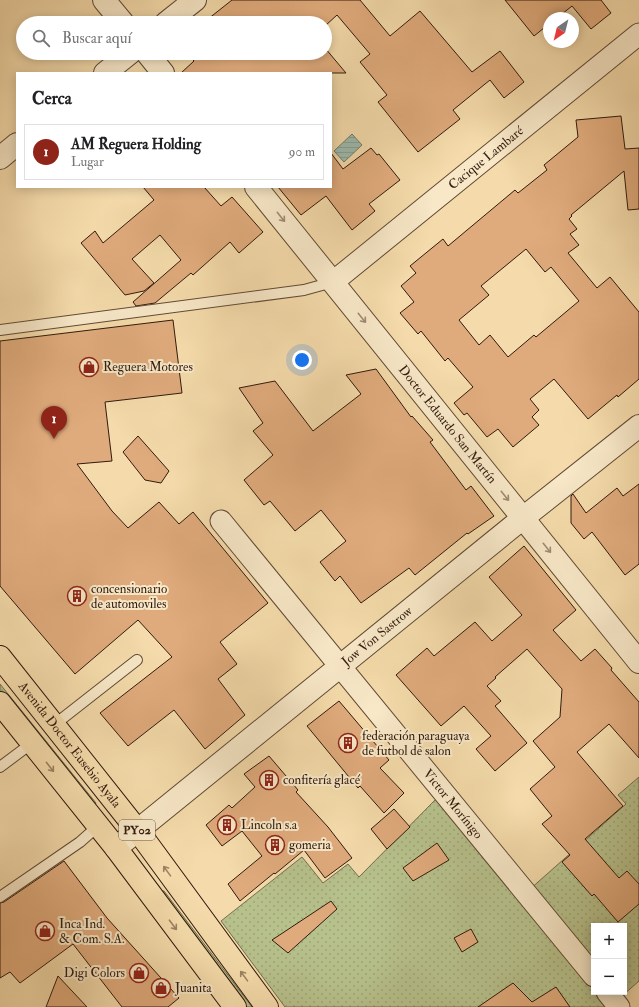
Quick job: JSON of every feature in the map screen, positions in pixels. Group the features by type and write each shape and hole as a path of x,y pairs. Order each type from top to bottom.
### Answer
{"highway":[{"name":"Avenida Doctor Eusebio Ayala","path":"0,658 138,831 267,1007"},
{"name":"PY02","path":"0,703 116,848 235,1007"}],"street":[{"path":"104,0 117,16"},
{"path":"175,16 195,0"},
{"name":"Cacique Lambaré","path":"333,282 639,34"},
{"path":"106,72 121,60"},
{"path":"153,60 162,72"},
{"path":"0,158 16,145"},
{"name":"Doctor Eduardo San Martín","path":"257,188 639,662"},
{"name":"Jow Von Sastrow","path":"116,848 523,518 639,426"},
{"name":"Victor Morínigo","path":"221,521 591,972"},
{"path":"609,995 619,1007"}],"lane":[{"path":"0,330 304,290 333,282"},
{"path":"54,725 137,660"},
{"path":"0,766 32,743"},
{"path":"0,897 80,842 98,826"}],"green space":[{"path":"0,684 96,803 95,805 92,806 0,692"},
{"path":"639,777 639,981 627,992 627,923 591,923 591,961 529,890 626,804 618,795"},
{"path":"439,796 591,981 591,995 602,995 612,1007 285,1007 221,921 302,857 323,883 348,864 359,877"},
{"path":"161,891 164,891 252,1007 246,1007 160,895"}],"shaded area":[{"path":"352,134 362,145 344,162 334,151"}],"building":[{"path":"232,0 360,0 390,36 420,11 472,72 500,51 524,82 504,98 490,80 453,110 460,119 418,152 378,102 387,95 360,62 370,54 337,15 332,20 332,16 212,16"},
{"path":"505,0 601,0 611,13 591,29 579,14 579,12 577,12 572,6 564,12 543,12 543,29 534,36"},
{"path":"332,56 346,73 182,72 194,61 193,60 332,60"},
{"path":"621,116 625,149 639,148 639,209 628,210 624,171 571,215 572,216 569,219 577,229 570,234 579,245 568,253 597,288 610,277 639,312 639,379 618,397 617,395 588,419 554,379 530,399 539,410 532,417 539,425 513,447 498,429 487,437 467,413 464,415 454,403 473,387 448,358 445,361 421,331 418,334 400,313 414,302 401,286 416,273 410,266 443,239 448,246 515,190 518,193 547,170 544,165 578,137 576,120","holes":["526,249 545,272 551,267 579,301 536,337 534,335 508,357 490,335 479,345 459,320 489,295 481,286"]},
{"path":"371,148 377,155 379,154 400,180 369,204 375,211 352,230 326,196 301,215 279,188 332,188 332,154 343,169"},
{"path":"144,188 205,188 221,206 232,197 263,232 239,253 230,242 193,275 191,273 155,303 136,306 133,302 181,260 160,235 132,259 154,283 144,291 125,295 81,243 95,231 103,243 154,200"},
{"path":"173,320 182,393 105,402 112,461 77,464 112,511 128,528 159,502 179,524 193,512 268,603 220,642 237,664 218,679 245,715 205,749 174,710 128,746 100,713 172,657 138,620 75,674 0,586 0,341"},
{"path":"376,369 411,417 412,416 433,440 430,442 466,490 471,486 494,516 468,534 467,533 415,575 409,568 361,603 340,576 335,581 320,562 346,541 321,510 295,531 270,501 264,505 244,480 273,455 253,431 263,423 239,388 275,381 313,431 361,394 346,375"},
{"path":"138,436 169,471 161,483 145,480 123,452"},
{"path":"639,484 639,564 625,575 592,532 584,539 571,523 571,496 573,494 586,513 617,488 623,496"},
{"path":"524,546 576,610 553,630 581,661 595,649 639,702 639,758 609,724 577,752 623,806 585,839 619,878 627,871 639,884 639,904 618,922 594,894 592,896 562,862 570,855 542,824 552,816 530,789 555,767 533,741 560,717 562,689 527,649 487,686 501,701 495,706 527,743 495,771 476,749 491,736 464,706 441,726 396,675 427,648 434,656 475,622 492,641 522,615 489,577"},
{"name":"federación paraguaya de futbol de salon","path":"339,701 389,760 380,768 404,793 384,813 360,786 358,788 307,726"},
{"path":"269,756 298,790 296,792 328,827 352,858 325,878 304,850 240,901 228,884 262,856 242,831 222,846 206,825 229,805 232,808 255,787 244,774"},
{"path":"394,809 410,827 387,849 371,829"},
{"path":"437,843 449,860 413,881 403,868"},
{"name":"Inca Ind. & Com. S.A.","path":"64,861 107,918 179,998 168,1007 122,1007 73,944 20,983 10,972 0,978 0,903 4,902"},
{"path":"331,901 337,909 288,953 272,940"},
{"path":"471,929 478,942 462,952 454,938"},
{"path":"58,976 87,1007 46,1007"},
{"path":"513,983 532,1002 556,987 570,1007 478,1007"}],"place":[{"name":"Reguera Motores","path":"89,367"},
{"name":"AM Reguera Holding","path":"54,439"},
{"name":"concensionario de automoviles","path":"77,596"},
{"name":"federación paraguaya de futbol de salon","path":"348,743"},
{"name":"confitería glacé","path":"269,780"},
{"name":"Lincoln s.a","path":"227,825"},
{"name":"gomeria","path":"275,845"},
{"name":"Inca Ind. & Com. S.A.","path":"45,931"},
{"name":"Digi Colors","path":"139,973"},
{"name":"Juanita","path":"161,988"}]}
